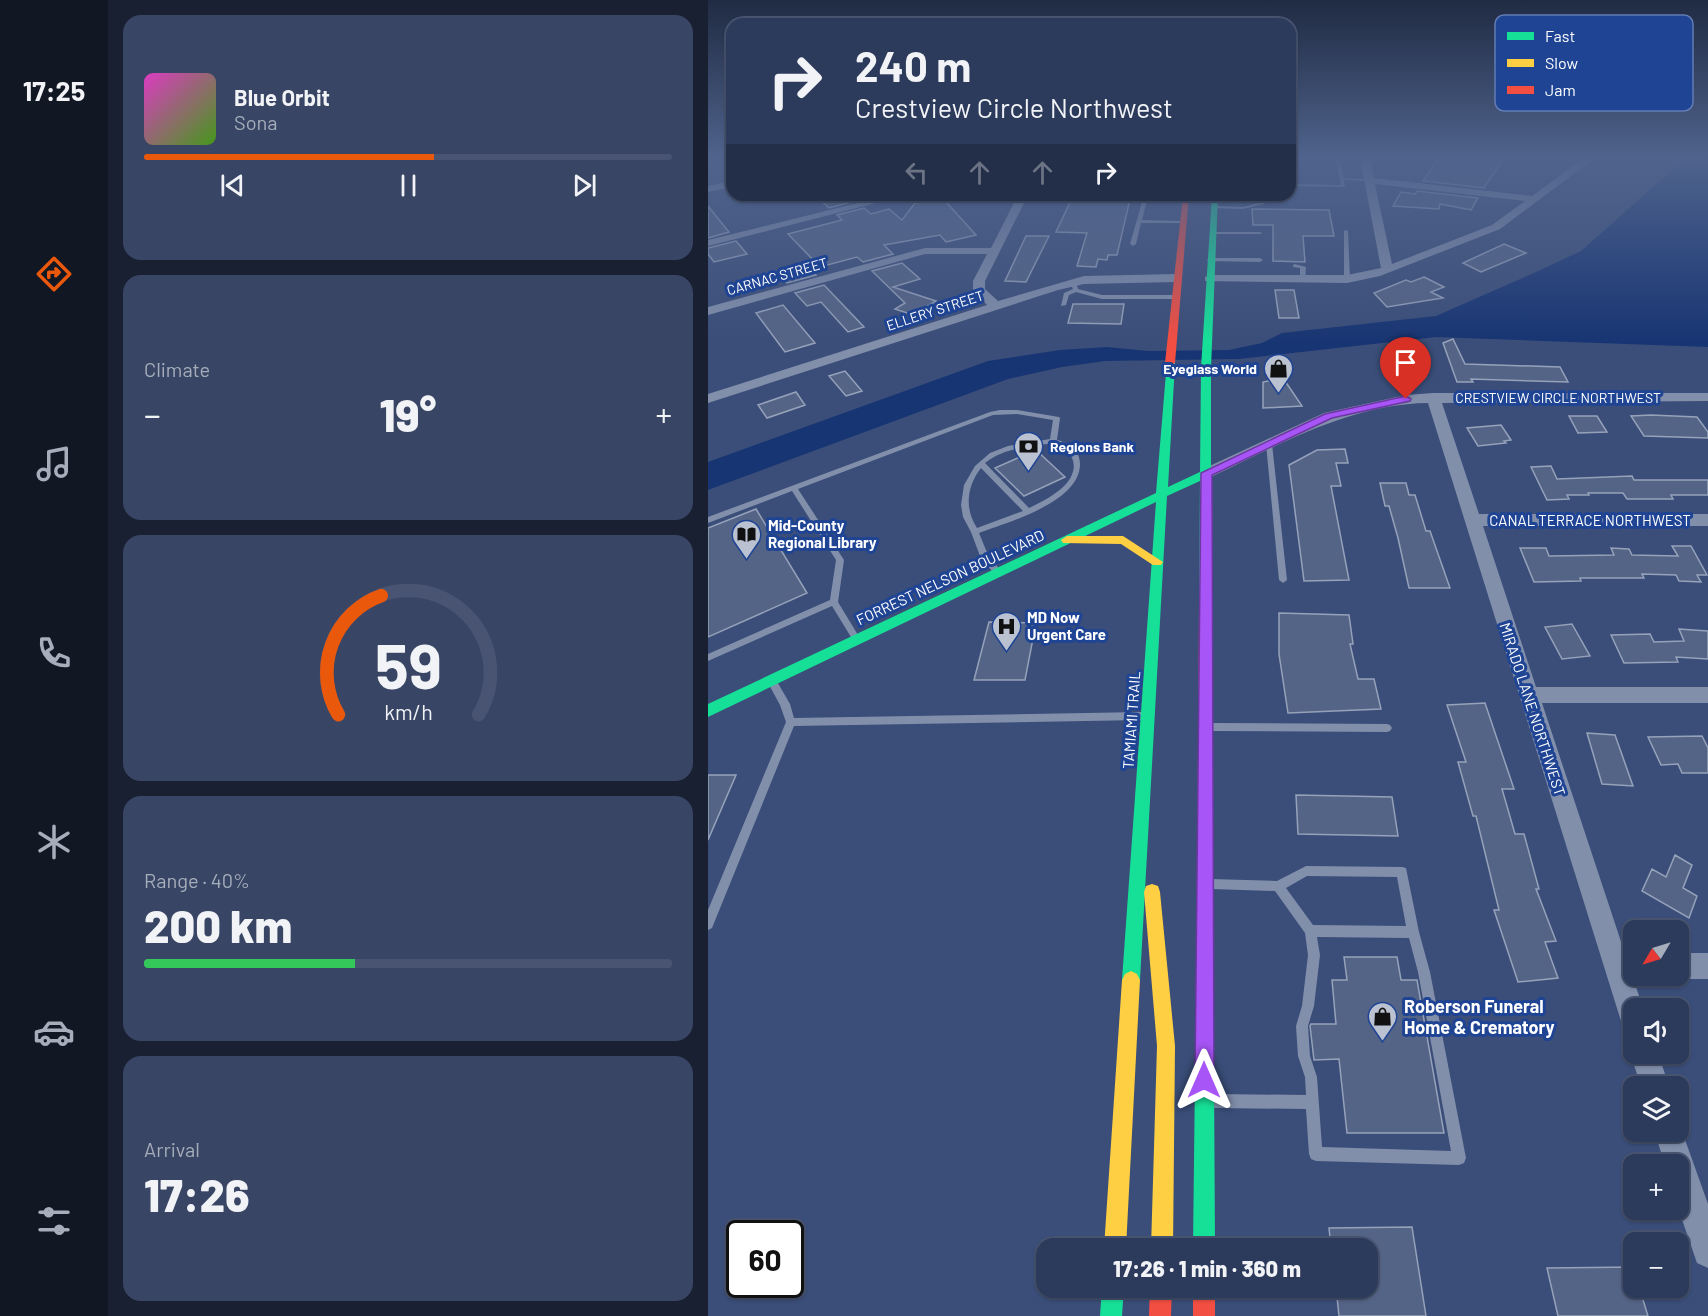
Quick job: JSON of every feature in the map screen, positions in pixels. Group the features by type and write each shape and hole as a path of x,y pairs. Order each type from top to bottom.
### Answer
{"main road":[{"path":"1204,1238 1206,368 1213,219"},
{"name":"TAMIAMI TRAIL","path":"1116,1238 1168,368 1183,222"},
{"path":"1180,248 1195,272 1209,279"},
{"path":"1176,278 1193,286 1208,303"},
{"name":"FORREST NELSON BOULEVARD","path":"708,711 1207,473"},
{"path":"1067,540 1123,540 1157,561"},
{"path":"1143,793 1166,1046 1162,1238"},
{"path":"1111,1316 1112,1298"},
{"path":"1160,1316 1161,1298"},
{"path":"1204,1298 1204,1316"}],"street":[{"path":"708,243 803,219"},
{"path":"996,306 979,290 979,282 1011,219"},
{"path":"1377,219 1387,270"},
{"path":"1209,279 1347,279 1387,270 1496,227 1507,219"},
{"name":"CARNAC STREET","path":"708,311 925,251 995,251"},
{"name":"ELLERY STREET","path":"708,399 996,306 1074,286 1084,280 1176,278"},
{"name":"CRESTVIEW CIRCLE NORTHWEST","path":"1207,473 1329,416 1406,399 1433,397 1708,397"},
{"name":"MIRADO LANE NORTHWEST","path":"1433,397 1529,695 1623,960"},
{"name":"CANAL TERRACE NORTHWEST","path":"1472,520 1708,520"},
{"path":"1529,695 1708,695"},
{"path":"1689,966 1708,966"},
{"path":"1673,1142 1708,1252"}],"lane":[{"path":"1133,244 1139,221 1183,222"},
{"path":"1346,231 1347,279"},
{"path":"1212,232 1260,233"},
{"path":"1210,260 1260,260"},
{"path":"1295,266 1303,267 1303,279"},
{"path":"1063,305 1066,294 1074,286 1102,297 1174,297"},
{"path":"708,520 992,412 1007,410 1057,418 1053,441"},
{"path":"975,532 1028,512 1054,498 1072,483 1076,474 1078,463 1073,451 1065,444 1053,441 999,451 982,464 969,480 965,491 966,515 984,556 998,573"},
{"path":"1269,444 1283,580"},
{"path":"982,464 1028,512"},
{"path":"794,488 840,560 834,602 857,640"},
{"path":"708,658 834,602"},
{"path":"708,924 790,722 785,704 772,681"},
{"path":"790,722 1148,716"},
{"path":"1206,727 1387,728"},
{"path":"1205,883 1278,886 1306,871 1402,872 1460,1158 1316,1154 1311,1077 1304,1056 1302,1026 1308,1006 1314,955 1310,931 1278,886"},
{"path":"1310,931 1413,932"},
{"path":"1204,1101 1312,1102"}],"water":[{"path":"1617,219 1708,219 1708,347 1436,337 1239,359 1105,361 1062,367 1008,379 708,490 708,462 988,361 1060,350 1107,347 1148,351 1229,350 1262,343 1282,333 1436,316 1581,251"}],"building":[{"path":"708,219 719,219 729,232 708,238"},
{"path":"841,219 962,219 976,235 946,242 940,235 884,245 893,254 863,262 857,257 820,267 788,234"},
{"path":"1062,219 1125,219 1117,255 1108,255 1107,260 1098,259 1096,267 1077,266 1087,233 1056,232"},
{"path":"1253,219 1331,219 1334,236 1303,236 1305,262 1273,261 1273,225 1253,225"},
{"path":"1026,236 1049,236 1026,282 1005,281"},
{"path":"736,241 747,254 714,262 708,254 708,248"},
{"path":"1504,244 1526,253 1481,272 1463,263"},
{"path":"902,263 920,279 893,287 936,301 913,315 895,309 905,303 872,271"},
{"path":"807,265 816,275 787,283 778,273"},
{"path":"1424,277 1444,287 1431,292 1443,298 1387,307 1374,293 1406,280 1411,282"},
{"path":"824,285 864,327 848,332 821,302 807,306 795,293"},
{"path":"1275,290 1294,290 1299,318 1279,318"},
{"path":"1073,304 1124,304 1121,324 1068,323"},
{"path":"783,305 815,343 785,352 756,313"},
{"path":"1453,339 1465,364 1560,367 1568,382 1471,379 1473,382 1457,382 1443,343"},
{"path":"845,371 862,391 846,396 829,376"},
{"name":"Eyeglass World","path":"1283,378 1302,406 1263,408 1263,382"},
{"path":"796,392 805,405 767,418 758,405"},
{"path":"1569,416 1597,416 1607,432 1578,433"},
{"path":"1631,416 1697,417 1708,432 1708,438 1644,436"},
{"path":"1501,425 1511,440 1504,441 1506,443 1478,446 1467,428"},
{"path":"1345,449 1348,463 1336,463 1341,486 1331,486 1349,580 1304,581 1289,465 1317,450"},
{"name":"Regions Bank","path":"1036,450 1065,477 1024,496 995,468"},
{"path":"1551,466 1557,479 1632,476 1634,480 1708,480 1708,495 1671,495 1673,499 1627,499 1623,493 1588,493 1589,495 1567,495 1569,499 1547,500 1531,467"},
{"path":"1380,483 1406,483 1409,495 1415,495 1426,531 1430,531 1450,588 1409,588 1398,538 1389,506 1385,506"},
{"name":"Mid-County Regional Library","path":"756,509 807,593 708,637 708,528"},
{"path":"1672,546 1691,546 1707,575 1697,575 1701,582 1679,581 1676,575 1642,574 1644,578 1580,578 1581,581 1534,582 1520,548 1546,548 1549,556 1614,555 1611,548 1629,549 1632,555 1678,556"},
{"path":"1279,613 1349,615 1353,644 1350,644 1358,679 1374,679 1381,709 1288,713 1279,654"},
{"name":"MD Now Urgent Care","path":"989,622 1036,623 1025,680 974,680"},
{"path":"1572,624 1590,656 1562,659 1545,627"},
{"path":"1679,629 1708,631 1708,659 1676,657 1678,662 1624,663 1611,635 1650,634 1654,642 1684,641"},
{"path":"1485,703 1514,789 1502,789 1515,834 1524,834 1539,889 1536,889 1556,941 1545,942 1558,978 1518,982 1494,910 1499,910 1476,816 1473,816 1458,762 1466,762 1447,705"},
{"path":"1587,733 1615,735 1633,786 1602,784"},
{"path":"1702,736 1708,748 1708,773 1682,773 1678,764 1661,765 1648,737"},
{"path":"708,775 736,775 708,840"},
{"path":"1296,795 1392,797 1398,836 1298,834"},
{"path":"1675,855 1692,865 1683,888 1697,896 1689,918 1642,891 1652,869 1666,877"},
{"name":"Roberson Funeral Home & Crematory","path":"1344,957 1397,957 1401,980 1417,980 1444,1133 1347,1133 1339,1059 1314,1060 1310,1026 1311,1024 1336,1024 1332,980 1347,980"},
{"path":"1412,1227 1426,1316 1339,1316 1337,1298 1378,1298 1378,1238 1330,1238 1329,1228"},
{"path":"1623,1267 1623,1298 1642,1298 1648,1316 1558,1316 1547,1268"}],"traffic: fast":[{"path":"1205,606 1206,368 1214,219"},
{"path":"1131,980 1170,363"},
{"path":"708,711 1207,473"},
{"path":"1204,1238 1205,902"},
{"path":"1111,1316 1112,1298"}],"traffic: slow":[{"path":"1067,540 1123,540 1157,562"},
{"path":"1152,892 1166,1046 1162,1238"},
{"path":"1116,1238 1131,980"}],"traffic: jam":[{"path":"1170,363 1184,219"},
{"path":"1205,606 1205,902"},
{"path":"1160,1316 1161,1298"},
{"path":"1204,1298 1204,1316"}],"place":[{"name":"Eyeglass World","path":"1278,394"},
{"name":"Regions Bank","path":"1029,472"},
{"name":"Mid-County Regional Library","path":"747,560"},
{"name":"MD Now Urgent Care","path":"1006,652"},
{"name":"Roberson Funeral Home & Crematory","path":"1383,1042"}],"route":[{"path":"1204,1080 1207,473 1329,416 1406,399"}]}
